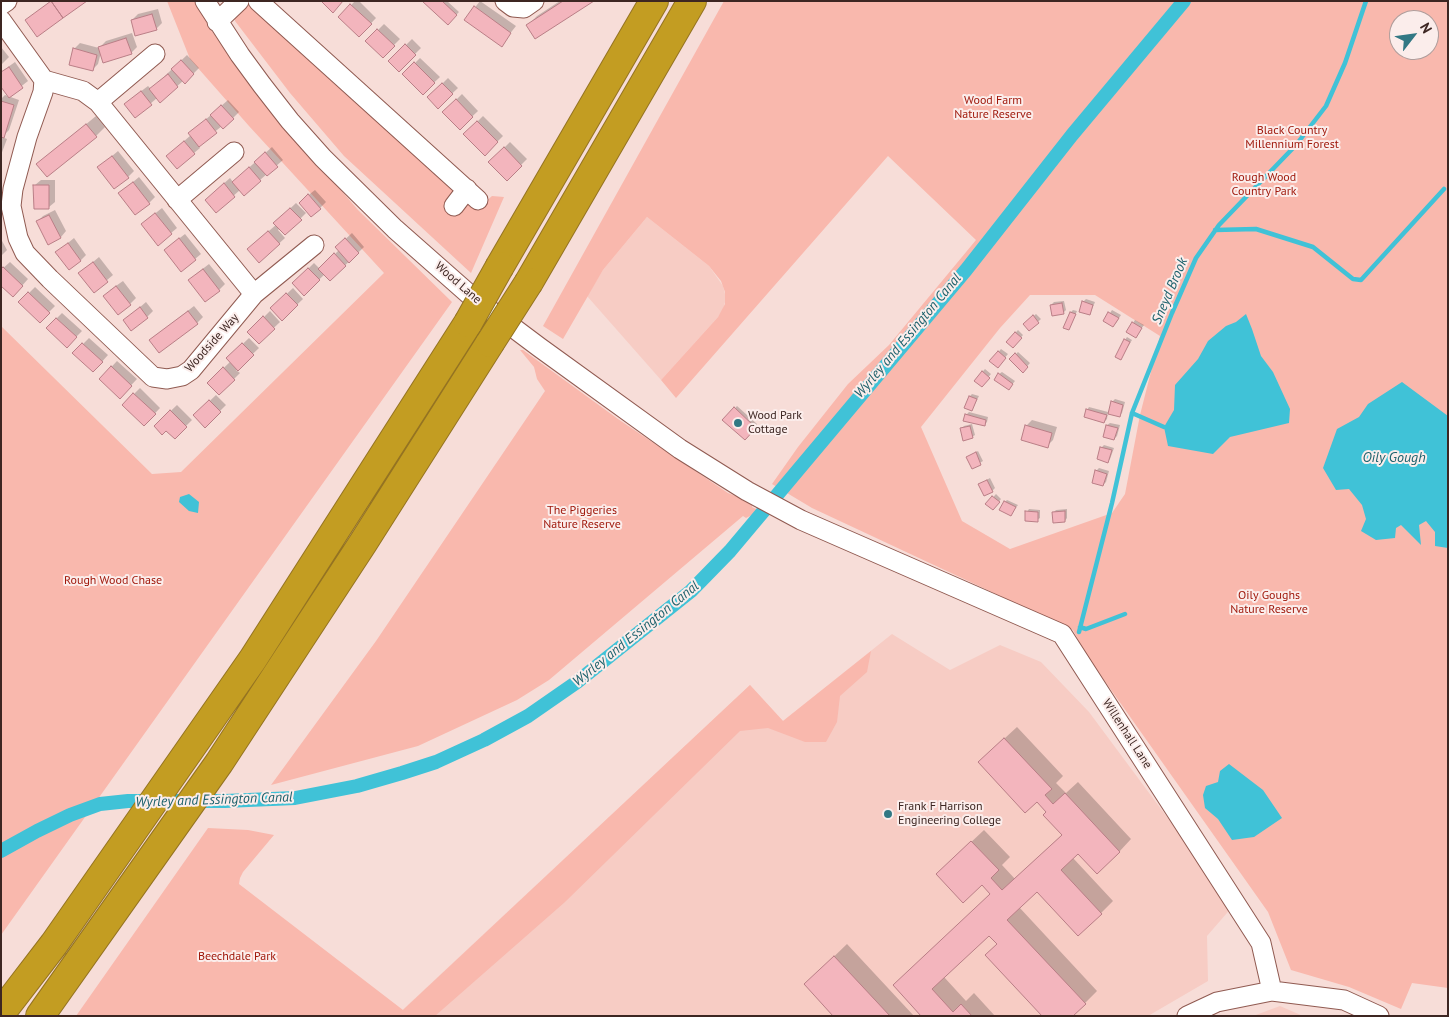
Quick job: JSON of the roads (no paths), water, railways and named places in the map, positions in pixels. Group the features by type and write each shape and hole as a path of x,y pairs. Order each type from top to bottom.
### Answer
{"highway":[{"path":"1,1013 54,944 258,651 468,323 654,1"},
{"path":"40,1016 219,763 363,543 529,282 692,1"}],"street":[{"path":"1,5 7,1"},
{"name":"Wood Lane","path":"204,1 240,55 290,121 323,158 396,229 471,296 539,348 680,449 747,490 797,517"},
{"path":"217,22 239,1"},
{"path":"258,1 473,194 454,206"},
{"path":"505,1 513,7 524,8 534,1"},
{"path":"1,20 44,80 83,91 98,102 254,294 316,244"},
{"path":"98,102 155,53"},
{"name":"Woodside Way","path":"44,80 43,92 27,137 13,189 11,206 18,238 26,253 50,279 153,377 160,379 182,376 191,370 254,294"},
{"path":"177,200 235,151"},
{"name":"Willenhall Lane","path":"797,517 1062,634 1262,943 1272,991"},
{"path":"1187,1016 1217,1002 1272,991 1344,1000 1379,1016"}],"water":[{"path":"1246,314 1261,356 1273,372 1290,409 1289,423 1230,437 1213,454 1168,446 1164,427 1174,410 1175,385 1198,359 1208,341 1226,326 1236,322"},
{"name":"Oily Gough","path":"1402,382 1448,416 1448,548 1435,546 1435,532 1426,521 1419,525 1421,545 1401,525 1396,528 1395,538 1376,540 1361,531 1366,519 1362,505 1349,489 1336,490 1323,468 1337,429 1359,417 1368,404"},
{"path":"189,494 199,502 198,513 189,511 179,502 180,497"},
{"path":"1229,764 1263,790 1282,818 1254,837 1232,840 1218,819 1205,808 1203,795 1206,786 1218,782 1220,771"}],"waterway":[{"name":"Wyrley and Essington Canal","path":"1,851 70,815 100,804 128,801 225,801 295,798 357,786 402,773 436,762 484,740 528,716 577,682 691,591 730,551 966,270 1072,135 1184,1"},
{"name":"Sneyd Brook","path":"1079,632 1112,503 1132,413 1196,258 1219,225 1296,145 1326,106 1345,63 1366,1"},
{"path":"1215,230 1256,229 1313,247 1353,279 1361,280 1444,189"},
{"path":"1132,413 1164,427"},
{"path":"1080,627 1086,629 1125,614"}],"place":[{"name":"Wood Park Cottage","path":"738,423"},
{"name":"Frank F Harrison Engineering College","path":"888,814"}],"park label":[{"name":"Wood Farm Nature Reserve","path":"993,108"},
{"name":"Black Country Millennium Forest","path":"1292,138"},
{"name":"Rough Wood Country Park","path":"1264,185"},
{"name":"The Piggeries Nature Reserve","path":"582,518"},
{"name":"Rough Wood Chase","path":"113,581"},
{"name":"Oily Goughs Nature Reserve","path":"1269,603"},
{"name":"Beechdale Park","path":"237,957"}]}
